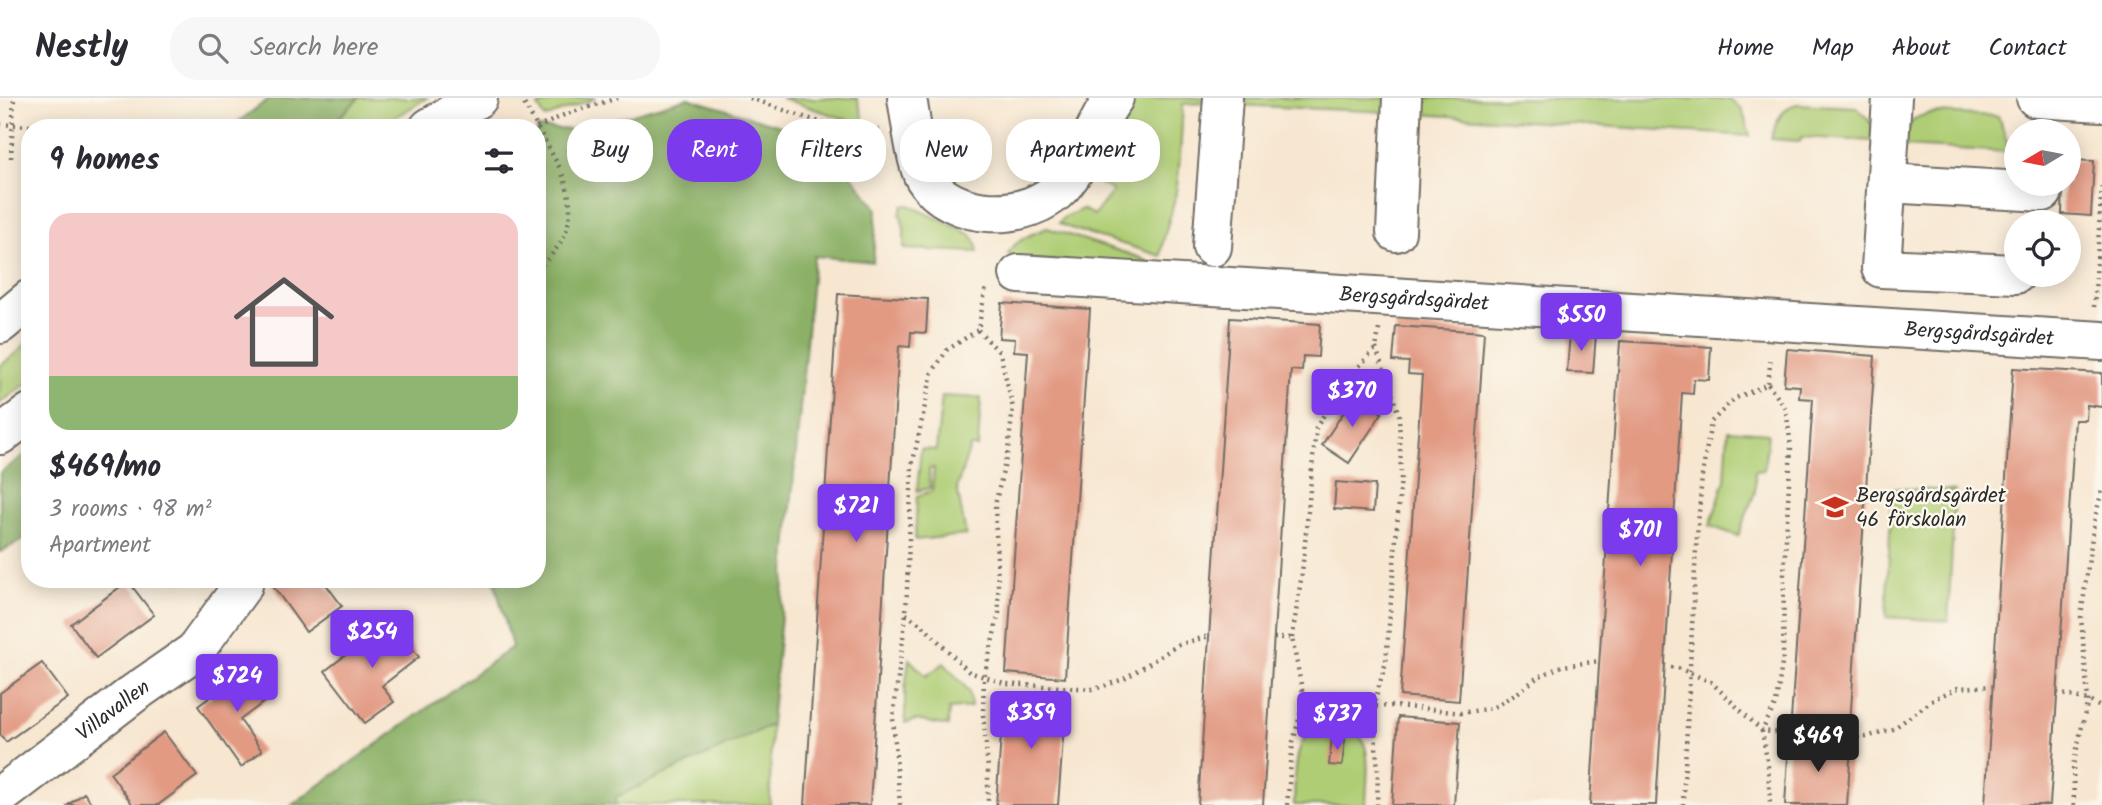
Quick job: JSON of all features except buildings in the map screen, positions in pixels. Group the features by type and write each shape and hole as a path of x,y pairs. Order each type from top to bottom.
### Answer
{"street":[{"path":"444,119 478,98"},
{"path":"909,111 924,177 940,194 962,208 1018,212 1043,201 1061,187 1114,98"},
{"path":"1212,247 1223,98"},
{"path":"1396,232 1402,98"},
{"path":"1892,98 1881,268 2004,273"},
{"path":"2036,98 2102,102"},
{"path":"1887,183 2004,190"},
{"name":"Bergsgårdsgärdet","path":"1019,274 2097,340"},
{"path":"0,324 21,306"},
{"path":"0,435 21,420"},
{"name":"Villavallen","path":"0,796 133,694 195,651 241,588"}],"path":[{"path":"11,158 14,98"},
{"path":"521,98 533,119"},
{"path":"546,124 617,98"},
{"path":"750,98 826,123 867,132 909,111"},
{"path":"0,124 21,126"},
{"path":"546,143 570,192 571,214 563,238 546,261"},
{"path":"2097,340 2102,182"},
{"path":"900,805 893,718 906,614 912,466 932,373 947,350 978,330 989,272 1019,274"},
{"path":"1377,805 1378,771 1373,707 1386,662 1401,477 1399,415 1377,348 1384,297"},
{"path":"1770,805 1768,766 1762,731 1776,703 1783,657 1784,574 1791,447 1786,409 1768,384 1776,321"},
{"path":"978,330 1000,353 1013,408 995,505 999,613 984,677 983,715 988,805"},
{"path":"1287,805 1293,742 1304,700 1292,638 1302,573 1316,428 1342,385 1377,348"},
{"path":"1683,805 1701,488 1711,422 1734,399 1768,384"},
{"path":"2074,805 2073,766 2088,700 2081,617 2094,522 2102,490"},
{"path":"906,614 923,626 969,672 1007,684 1095,689 1124,680 1178,645 1209,636"},
{"path":"1274,638 1292,638"},
{"path":"1304,700 1337,707 1397,706 1461,713 1492,708 1538,677 1562,666 1600,661"},
{"path":"1664,666 1678,668 1711,682 1762,731 1834,738 1866,737 1893,729 1936,698 1958,688 1993,686"},
{"path":"2057,693 2088,700 2102,708"}],"green space":[{"path":"270,98 359,98 337,119 242,119"},
{"path":"359,98 427,98 392,119 337,119"},
{"path":"561,98 596,98 545,118 538,106"},
{"path":"688,98 757,119 667,119 667,182 762,182 762,120 776,125 776,182 857,182 877,208 873,262 814,256 771,725 616,797 615,805 292,805 512,647 496,588 546,588 546,128 567,130 567,182 653,182 653,119 615,119"},
{"path":"781,98 857,98 862,119 845,119"},
{"path":"1133,98 1207,98 1206,103 1183,104 1178,181 1161,256 1059,223 1063,218 1082,209 1094,215 1113,191 1099,182 1160,182 1160,119 1121,118"},
{"path":"1235,98 1387,98 1387,112 1236,105"},
{"path":"1422,98 1728,99 1742,109 1750,136 1419,114"},
{"path":"1797,104 1857,107 1872,124 1873,141 1801,137 1800,141 1771,139 1783,113"},
{"path":"1935,113 1998,116 2004,132 2004,152 1904,146 1912,122 1920,116"},
{"path":"909,205 970,234 976,242 978,252 904,249 904,228 900,213 903,206"},
{"path":"1047,228 1138,257 1162,269 1014,258 1008,254 1020,241"},
{"path":"21,349 21,388 0,403 0,366"},
{"path":"942,396 981,398 978,447 970,447 957,487 966,535 915,540 917,496 932,491 934,468 929,469 930,488 917,491 921,449 936,450"},
{"path":"1728,430 1768,433 1764,470 1755,471 1755,492 1738,536 1710,526 1725,480"},
{"path":"21,458 21,541 0,552 0,473"},
{"path":"1892,488 1955,491 1948,621 1886,617"},
{"path":"909,659 926,676 944,663 969,691 971,707 949,709 948,726 916,720 905,723 905,689"},
{"path":"1324,720 1341,723 1353,729 1361,738 1367,761 1366,805 1294,805 1296,769 1301,745 1314,726"},
{"path":"771,725 770,805 615,805 616,797"}],"place":[{"name":"Bergsgårdsgärdet 46 förskolan","path":"1835,507"}]}
